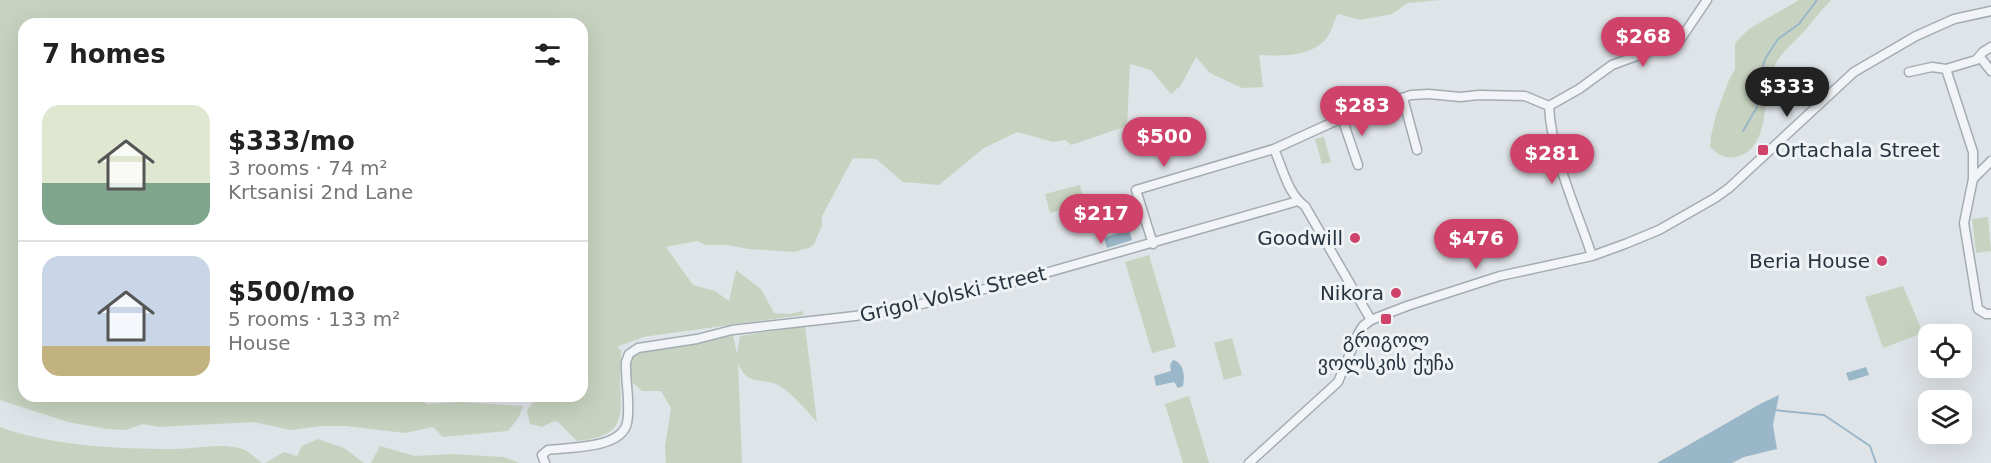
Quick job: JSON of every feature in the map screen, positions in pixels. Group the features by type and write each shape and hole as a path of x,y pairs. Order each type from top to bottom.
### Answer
{"street":[{"path":"1550,106 1579,89 1612,65 1680,40 1707,0"},
{"path":"1249,463 1338,382 1358,334 1371,320 1500,276 1592,256 1659,230 1715,198 1771,151 1844,80 1864,65 1916,36 1954,19 1991,11"},
{"path":"1909,72 1936,66 1946,69 1977,60 1991,47"},
{"path":"1980,57 1991,71"},
{"path":"1946,69 1972,152 1972,178 1964,223 1978,309 1991,314"},
{"path":"1153,244 1136,190 1274,149 1342,118 1403,98 1429,94 1460,97 1525,96 1550,106"},
{"path":"1403,98 1417,150"},
{"path":"1550,106 1550,123 1566,185 1592,256"},
{"path":"1342,118 1358,165"},
{"path":"1274,149 1298,201 1305,206 1371,320"},
{"path":"1972,152 1990,162 1972,178"},
{"name":"Grigol Volski Street","path":"543,459 548,450 608,442 620,435 627,424 626,362 629,354 638,348 697,339 732,330 855,316 909,307 1025,279 1298,201"}],"green space":[{"path":"0,0 1442,0 1408,3 1392,14 1360,20 1338,14 1326,39 1312,49 1295,54 1259,55 1263,87 1242,88 1210,73 1196,57 1181,85 1171,94 1151,70 1130,64 1127,126 1071,145 1065,140 1053,142 1017,132 984,148 939,185 903,182 876,159 853,158 822,216 822,226 814,244 809,248 794,252 706,245 697,241 666,247 693,285 715,291 729,301 736,270 761,289 774,313 790,314 803,311 803,315 643,337 617,347 621,350 621,406 617,424 604,435 577,441 558,422 554,421 542,427 530,424 527,411 535,402 588,402 588,18 18,18 18,402 424,402 427,404 459,402 523,406 519,417 508,431 443,437 433,427 405,433 345,426 290,430 254,422 159,427 143,424 125,430 107,429 68,422 0,400"},
{"path":"1799,0 1831,0 1775,65 1769,82 1760,134 1755,145 1747,153 1735,157 1721,155 1710,147 1711,136 1716,115 1735,69 1735,43 1749,29"},
{"path":"1324,137 1331,162 1322,164 1315,139"},
{"path":"1080,185 1085,204 1050,213 1045,194"},
{"path":"1988,217 1991,251 1976,253 1972,219"},
{"path":"1149,255 1176,347 1152,353 1125,262"},
{"path":"1903,286 1919,324 1918,335 1883,348 1865,297"},
{"path":"805,326 817,422 780,386 751,379 746,376 738,363 742,463 666,463 665,447 671,408 661,391 642,391 630,380 629,354 661,344 732,330 737,354 740,336"},
{"path":"1232,338 1242,375 1224,380 1214,343"},
{"path":"1189,396 1209,463 1183,463 1165,404"},
{"path":"0,427 41,438 108,447 182,449 231,447 245,450 262,463 0,463"},
{"path":"318,439 344,448 364,463 265,463 284,452 297,456 302,446"},
{"path":"380,446 415,456 452,454 504,457 520,463 371,463"}],"water":[{"path":"1129,229 1132,240 1107,248 1104,238"},
{"path":"1173,360 1183,370 1183,386 1178,388 1174,382 1156,386 1154,376 1171,371 1170,365"},
{"path":"1866,367 1869,375 1849,381 1846,373"},
{"path":"1779,395 1773,425 1777,449 1744,457 1732,463 1657,463 1760,404"}],"waterway":[{"path":"1743,131 1757,107 1757,86 1765,59 1778,39 1799,24 1817,0"},
{"path":"1774,410 1824,415 1870,446 1876,463"}],"place":[{"name":"Ortachala Street","path":"1763,150"},
{"name":"Goodwill","path":"1355,238"},
{"name":"Beria House","path":"1882,261"},
{"name":"Nikora","path":"1396,293"},
{"name":"გრიგოლ ვოლსკის ქუჩა","path":"1386,319"}]}
